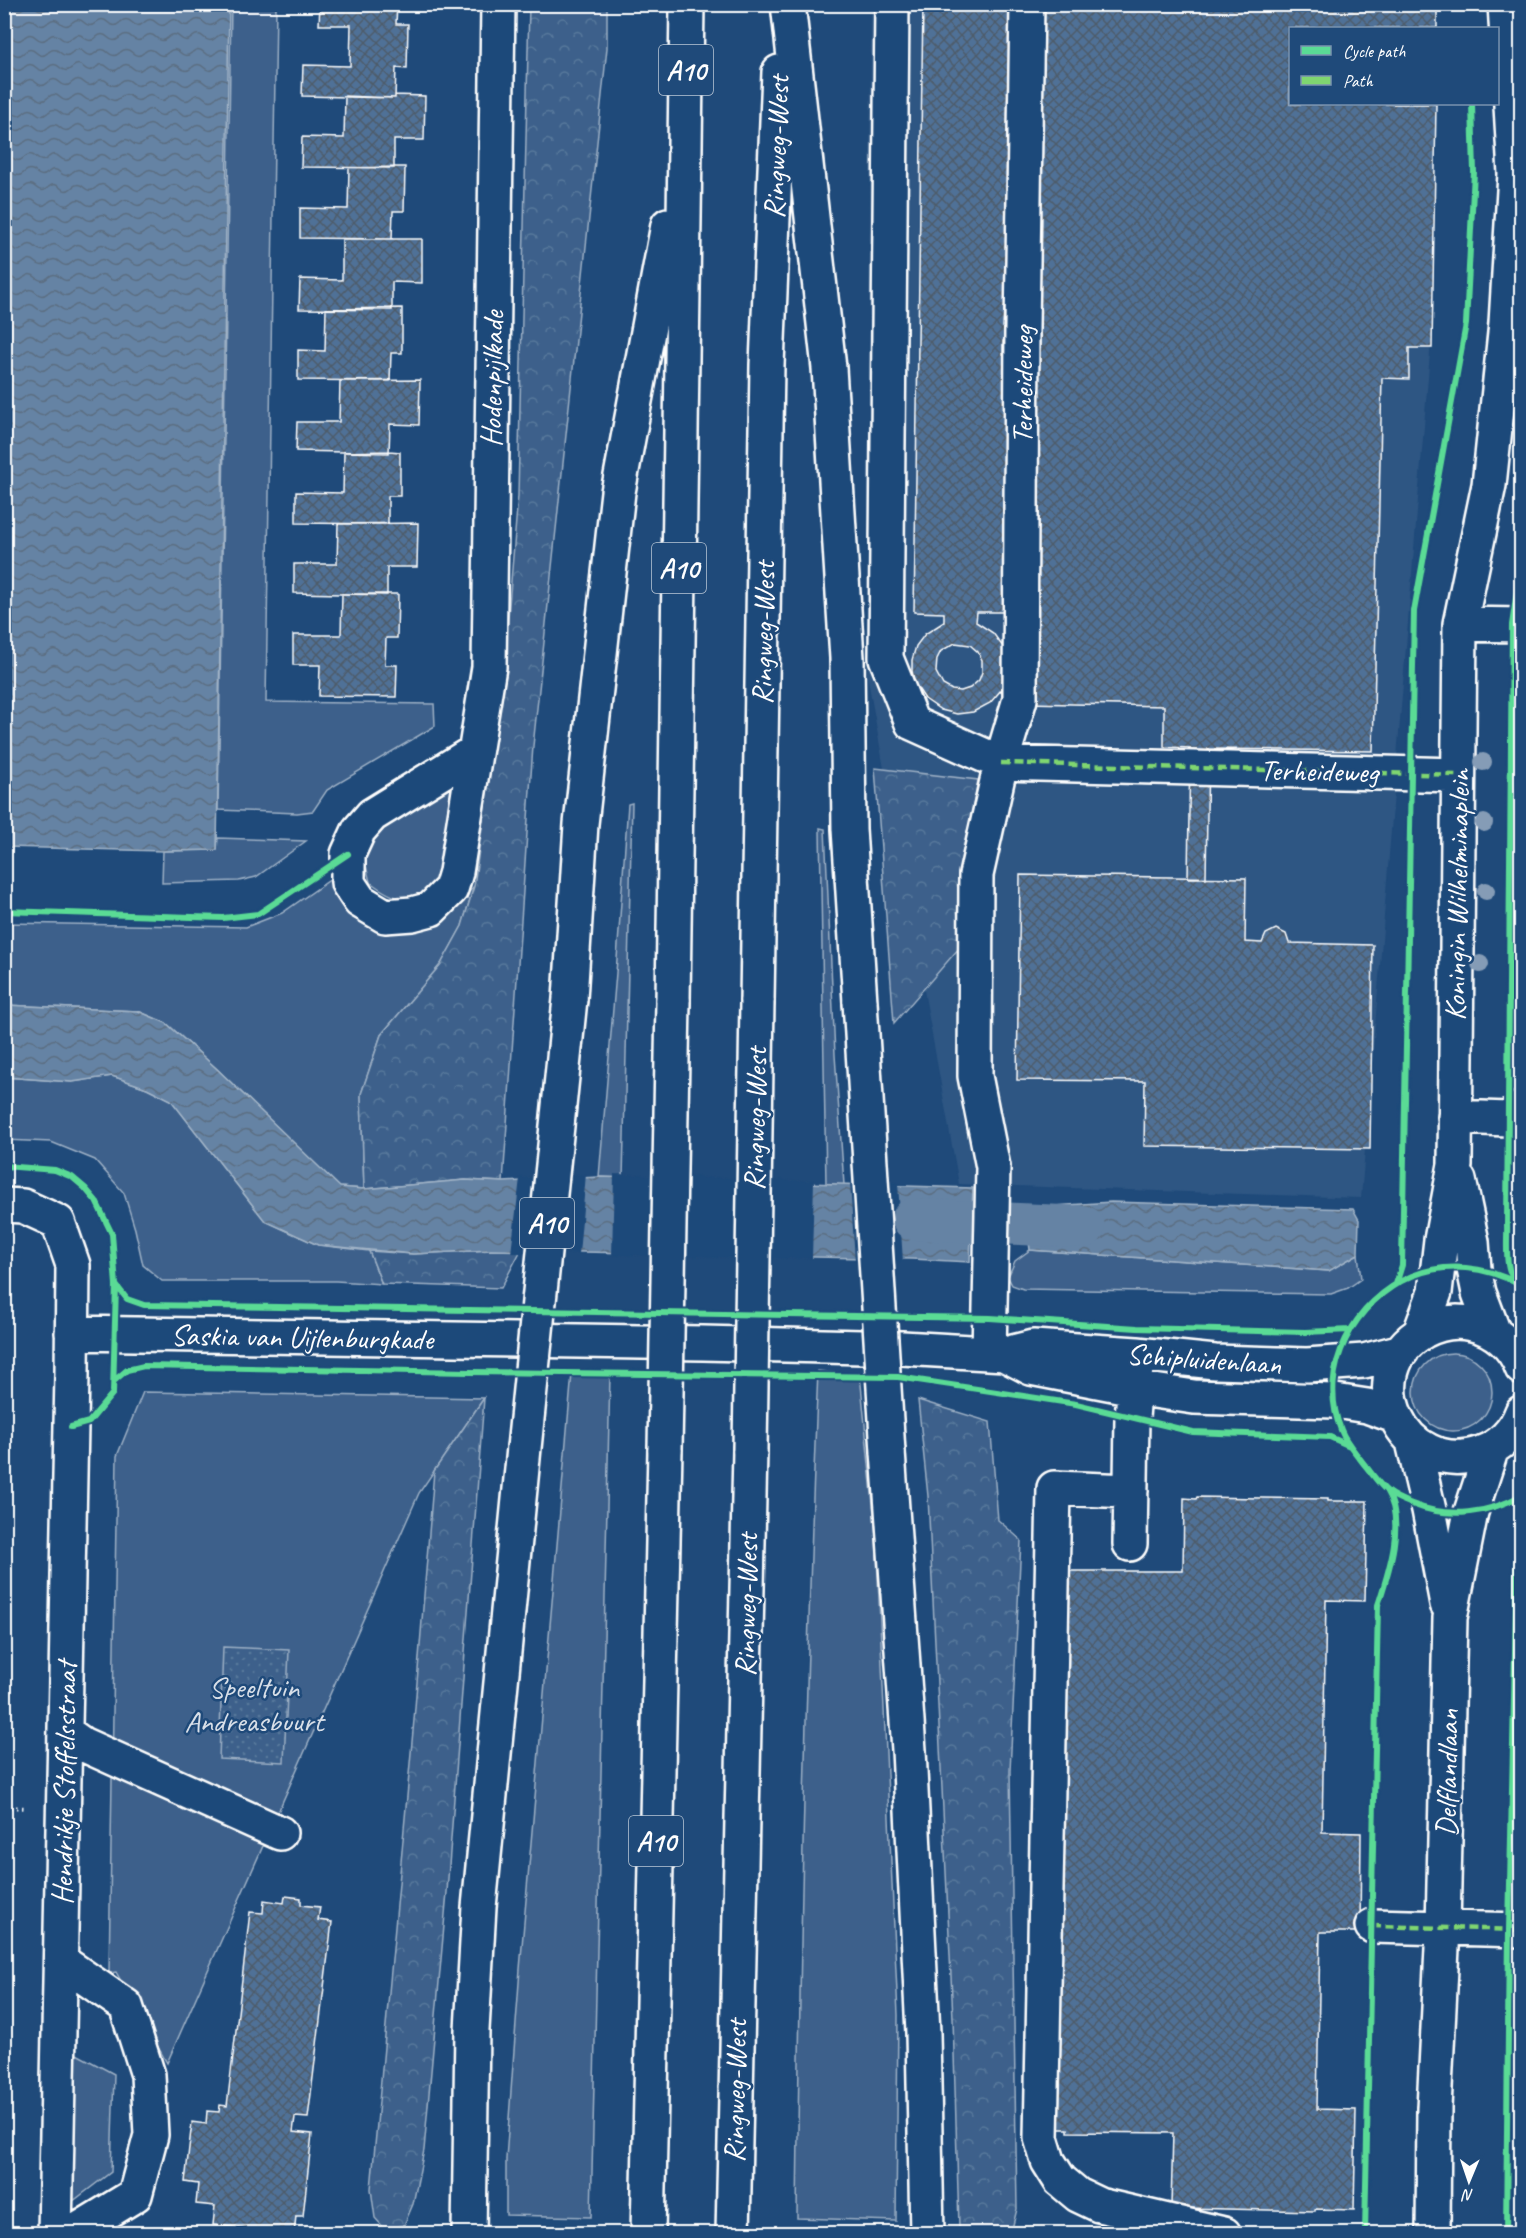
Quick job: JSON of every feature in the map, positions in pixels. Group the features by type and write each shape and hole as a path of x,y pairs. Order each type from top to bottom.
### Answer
{"main road":[{"name":"Hodenpijlkade","path":"474,752 372,815 359,830 348,854 348,883 360,902 385,916 412,914 431,909 451,890 456,872 489,667 498,4"},
{"name":"A10","path":"648,2234 673,1001 687,4"},
{"name":"Ringweg-West","path":"733,2234 750,1450 767,376 782,4"},
{"path":"788,4 829,368 847,658 849,829 909,1750 922,2022 927,2234"},
{"path":"892,4 886,658 912,723 1000,763"},
{"name":"Terheideweg","path":"997,1354 992,1270 993,1167 975,1076 976,875 1000,763 1020,699 1022,328 1028,4"},
{"name":"Koningin Wilhelminaplein","path":"1404,1429 1390,1396 1390,1385 1396,1361 1411,1342 1435,1292 1441,1240 1455,1165 1460,624 1489,485 1506,323 1515,174 1505,4"},
{"name":"A10","path":"469,2234 472,2030 479,1907 570,999 581,824 618,492 685,135"},
{"path":"1460,624 1521,625"},
{"name":"Terheideweg","path":"1000,763 1458,775"},
{"path":"1455,1117 1508,1119 1521,1108"},
{"name":"Koningin Wilhelminaplein","path":"1455,1165 1472,1242 1479,1293 1494,1333"},
{"path":"4,1205 23,1206 58,1222 73,1265 72,1333"},
{"name":"Schipluidenlaan","path":"703,1343 902,1348 997,1354 1033,1347 1215,1362 1307,1365 1364,1361 1411,1342 1431,1327 1455,1322 1478,1325 1494,1333"},
{"name":"Saskia van Uijlenburgkade","path":"72,1333 703,1343"},
{"name":"Hendrikje Stoffelsstraat","path":"55,2234 72,1333"},
{"path":"1494,1333 1507,1343 1521,1364"},
{"name":"Schipluidenlaan","path":"997,1354 1031,1368 1194,1397 1335,1401 1367,1406 1404,1429 1431,1453 1451,1457 1473,1455 1512,1430"},
{"path":"1130,1544 1137,1354"},
{"name":"Delflandlaan","path":"1404,1429 1430,1509 1450,1618"},
{"name":"Delflandlaan","path":"1433,2234 1434,2108 1443,1928 1450,1618 1472,1512 1512,1430"},
{"path":"1131,1491 1054,1488 1041,2138 1048,2161 1060,2180 1078,2195 1099,2205 1224,2234"},
{"path":"65,1732 82,1744 280,1833"},
{"path":"1372,1926 1521,1930"},
{"path":"61,1961 126,2006 148,2075 152,2135 135,2196 71,2234"}],"path":[{"path":"1507,2200 1508,2177"},
{"path":"1508,2189 1521,2190"}],"shaded area":[{"path":"871,5 1434,5 1434,27 1289,27 1289,105 1433,105 1432,328 1361,1198 959,1184 867,674"}],"green space":[{"path":"231,5 276,5 266,702 434,704 435,726 327,790 313,811 297,813 218,810"},
{"path":"529,5 607,5 607,48 533,746 503,1182 465,1180 364,1189 361,1094 381,1035 441,964 462,926 474,886 504,667 518,496"},
{"path":"875,768 978,780 962,864 960,947 894,1023"},
{"path":"446,784 454,786 442,879 419,900 398,898 382,891 370,882 368,873 365,850 370,836 388,818"},
{"path":"632,803 623,1178 599,1177 628,804"},
{"path":"820,828 825,829 835,1055 844,1185 826,1184"},
{"path":"218,838 306,841 256,877 239,881 162,883 163,851 217,850"},
{"path":"334,877 393,932 429,928 452,913 474,886 462,926 441,964 381,1035 361,1094 364,1189 339,1187 166,1023 138,1011 5,1005 5,923 246,927 282,913"},
{"path":"112,1076 147,1088 171,1100 265,1221 318,1245 369,1251 382,1284 336,1281 162,1281 143,1265 124,1193 95,1160 51,1142 5,1140 5,1077 72,1082"},
{"path":"521,1250 501,1288 382,1284 369,1251 413,1254"},
{"path":"1030,1250 1328,1271 1358,1254 1361,1279 1348,1288 1331,1294 1023,1289 1012,1285 1008,1277 1015,1261"},
{"path":"1453,1353 1468,1356 1485,1370 1492,1392 1489,1407 1475,1424 1453,1431 1438,1428 1421,1414 1414,1392 1417,1377 1431,1360"},
{"path":"818,1371 860,1375 876,1534 898,2015 896,2221 797,2218 804,1794"},
{"path":"572,1373 610,1374 591,2217 506,2215 506,2159 520,1969"},
{"path":"143,1392 484,1398 419,1493 167,2063 116,1972 109,1973 117,1456"},
{"path":"484,1398 447,1892 424,2150 413,2204 404,2225 386,2230 375,2218 371,2189 414,1720 434,1471"},
{"path":"918,1400 990,1422 998,1520 1021,1540 1010,1771 1017,2209 1011,2233 964,2233 959,2227 953,2018 928,1496"},
{"name":"Speeltuin Andreasbuurt","path":"223,1647 289,1650 284,1762 219,1759"},
{"path":"56,2043 114,2074 111,2172 51,2218"}],"water":[{"path":"5,4 229,5 217,850 5,847"},
{"path":"5,1005 138,1011 166,1023 340,1187 364,1189 465,1180 503,1182 599,1177 973,1188 970,1262 491,1250 413,1254 318,1245 265,1221 171,1100 147,1088 112,1076 72,1082 5,1077"},
{"path":"1111,1202 1353,1209 1359,1220 1358,1254 1329,1271 1030,1250 1025,1208"}],"pier":[{"path":"586,1174 579,1254 511,1253 520,1178"},
{"path":"614,1174 814,1181 812,1259 612,1255"},
{"path":"850,1182 898,1183 903,1262 855,1261"}],"building":[{"path":"320,4 397,4 396,24 408,24 407,69 396,68 395,98 302,96 303,65 350,66 351,25 319,25"},
{"path":"923,4 1016,4 1010,308 1004,308 1003,327 1022,328 1032,341 1003,341 1003,354 1009,354 1006,612 977,612 976,622 993,633 1003,647 1006,659 1006,676 1001,690 990,703 973,712 957,714 941,710 925,699 915,684 912,660 916,646 925,634 944,622 944,613 914,612","holes":["955,643 970,645 978,652 982,660 979,680 970,688 961,691 952,690 943,685 936,672 937,659 941,651"]},
{"path":"1039,4 1437,4 1437,27 1289,27 1289,105 1436,105 1432,348 1409,348 1409,379 1382,378 1373,751 1208,749 1206,878 1188,878 1190,748 1164,747 1164,706 1027,703"},
{"path":"395,95 425,96 424,140 394,140 394,168 301,167 302,137 344,138 345,96 395,98"},
{"path":"405,167 404,211 393,211 392,239 300,238 300,208 348,209 349,168"},
{"path":"342,239 422,239 422,283 392,282 392,310 299,309 300,279 342,280"},
{"path":"402,308 402,353 391,353 390,381 298,380 298,350 325,351 326,309"},
{"path":"420,380 419,425 390,424 389,453 296,451 297,422 339,422 340,381"},
{"path":"344,452 400,452 400,496 388,496 388,524 296,523 296,492 343,493"},
{"path":"418,523 417,567 387,567 387,595 294,593 294,564 337,564 338,524"},
{"path":"342,594 398,594 397,638 386,638 385,665 397,665 396,697 319,696 320,665 293,665 293,635 341,635"},
{"path":"1020,875 1246,878 1245,942 1262,943 1266,934 1276,929 1286,934 1289,943 1373,945 1370,1149 1144,1146 1145,1081 1017,1080"},
{"path":"1197,1497 1367,1501 1365,1601 1326,1600 1322,1832 1361,1833 1360,1932 1320,1932 1317,2109 1356,2110 1354,2210 1315,2209 1315,2211 1171,2206 1173,2133 1068,2132 1068,2129 1055,2129 1065,1571 1183,1571 1184,1498 1196,1499"},
{"path":"285,1896 301,1898 301,1905 320,1907 318,1920 332,1922 308,2118 295,2117 293,2132 312,2134 303,2216 296,2216 294,2234 213,2225 215,2206 196,2204 198,2184 185,2182 192,2122 206,2124 207,2111 219,2112 220,2105 227,2106 250,1912 263,1913 264,1900 284,1903"}],"waterway":[{"path":"913,1219 1084,1227"}],"marked path":[{"path":"1001,763 1458,775"},
{"path":"1372,1926 1522,1930"}],"cycle path":[{"path":"1396,1284 1402,1265 1414,611 1466,324 1474,172 1472,105"},
{"path":"1517,1283 1508,1263 1507,1224 1512,625 1522,558"},
{"path":"4,911 223,918 258,914 348,854"},
{"path":"4,1166 55,1170 72,1177 96,1201 112,1234 116,1285 113,1393 89,1422 71,1427"},
{"path":"1518,1284 1493,1273 1466,1268 1438,1269 1412,1276 1392,1287 1373,1302 1358,1319 1337,1361 1334,1384 1335,1407 1343,1435 1378,1482 1393,1496 1426,1509 1454,1513 1496,1507 1522,1495"},
{"path":"116,1285 127,1299 144,1305 990,1318 1137,1328 1305,1332 1350,1330"},
{"path":"114,1381 127,1370 144,1366 898,1377 1076,1404 1193,1432 1330,1437 1350,1446"},
{"path":"1365,2234 1378,1605 1390,1564 1395,1533 1395,1518 1387,1492"},
{"path":"1506,2234 1509,1930 1518,1513 1522,1503"}]}
